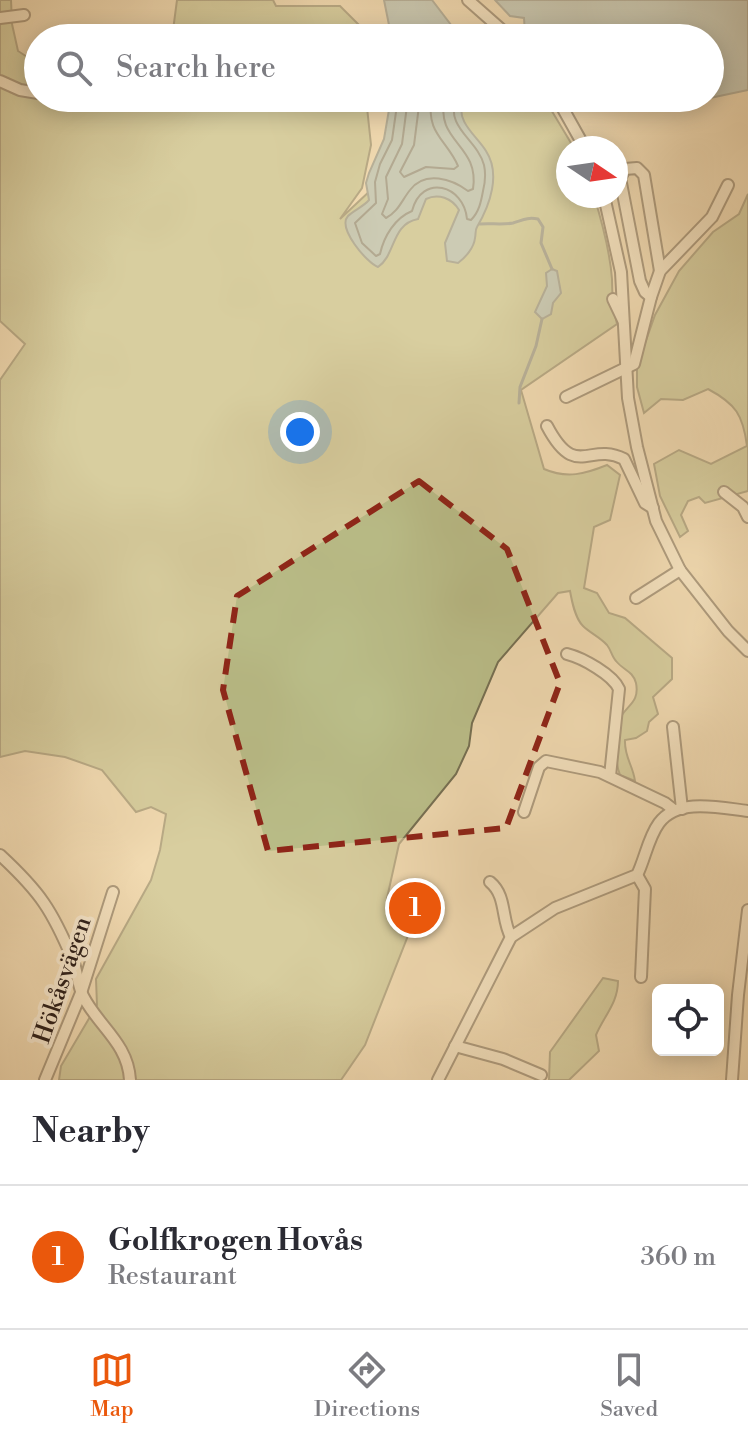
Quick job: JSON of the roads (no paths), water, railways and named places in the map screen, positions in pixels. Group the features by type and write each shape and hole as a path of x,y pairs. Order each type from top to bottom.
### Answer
{"street":[{"path":"468,0 495,24"},
{"path":"0,18 24,15"},
{"path":"0,81 24,91"},
{"path":"565,112 578,136"},
{"path":"651,297 640,281 620,178 625,169 637,168 644,175 660,271"},
{"path":"566,397 634,364 660,271 712,217 728,185"},
{"path":"607,208 618,247 628,398 662,537 680,570 728,631 748,651"},
{"path":"613,299 620,317 625,320"},
{"path":"547,426 557,446 564,452 585,457 617,456 627,464 645,503 653,508"},
{"path":"724,492 743,507 748,517"},
{"path":"636,598 680,570"},
{"path":"567,654 616,682 619,689 610,776"},
{"path":"673,727 678,810"},
{"path":"524,812 542,762 585,768 610,776 678,810"},
{"path":"438,1080 511,937 555,908 637,875 659,824 678,810 696,807 748,811"},
{"path":"0,855 52,911 80,979 81,993 123,1051 130,1080"},
{"path":"637,875 645,889 641,977"},
{"path":"490,882 499,889 506,928 511,937"},
{"name":"Hökåsvägen","path":"45,1080 81,993 113,892"},
{"path":"732,1080 748,910"},
{"path":"455,1046 503,1059 541,1075"}],"water":[{"path":"384,0 432,0 450,24 389,24"},
{"path":"495,0 748,0 748,90 724,95 724,24 524,24 524,18 510,16"},
{"path":"389,112 461,112 468,128 486,151 493,169 490,199 476,228 473,245 458,263 447,261 445,243 459,210 453,202 444,198 435,196 426,199 418,219 409,222 398,233 384,262 378,267 361,252 350,236 346,221 369,200 366,183 384,139"},
{"path":"552,269 557,271 561,293 553,303 551,314 542,319 535,312 547,286 546,273"}],"waterway":[{"path":"480,224 509,224 538,219 543,227 541,243 552,269"},
{"path":"519,403 520,387 536,346 542,319"}],"place":[{"name":"Golfkrogen Hovås","path":"415,908"}]}
